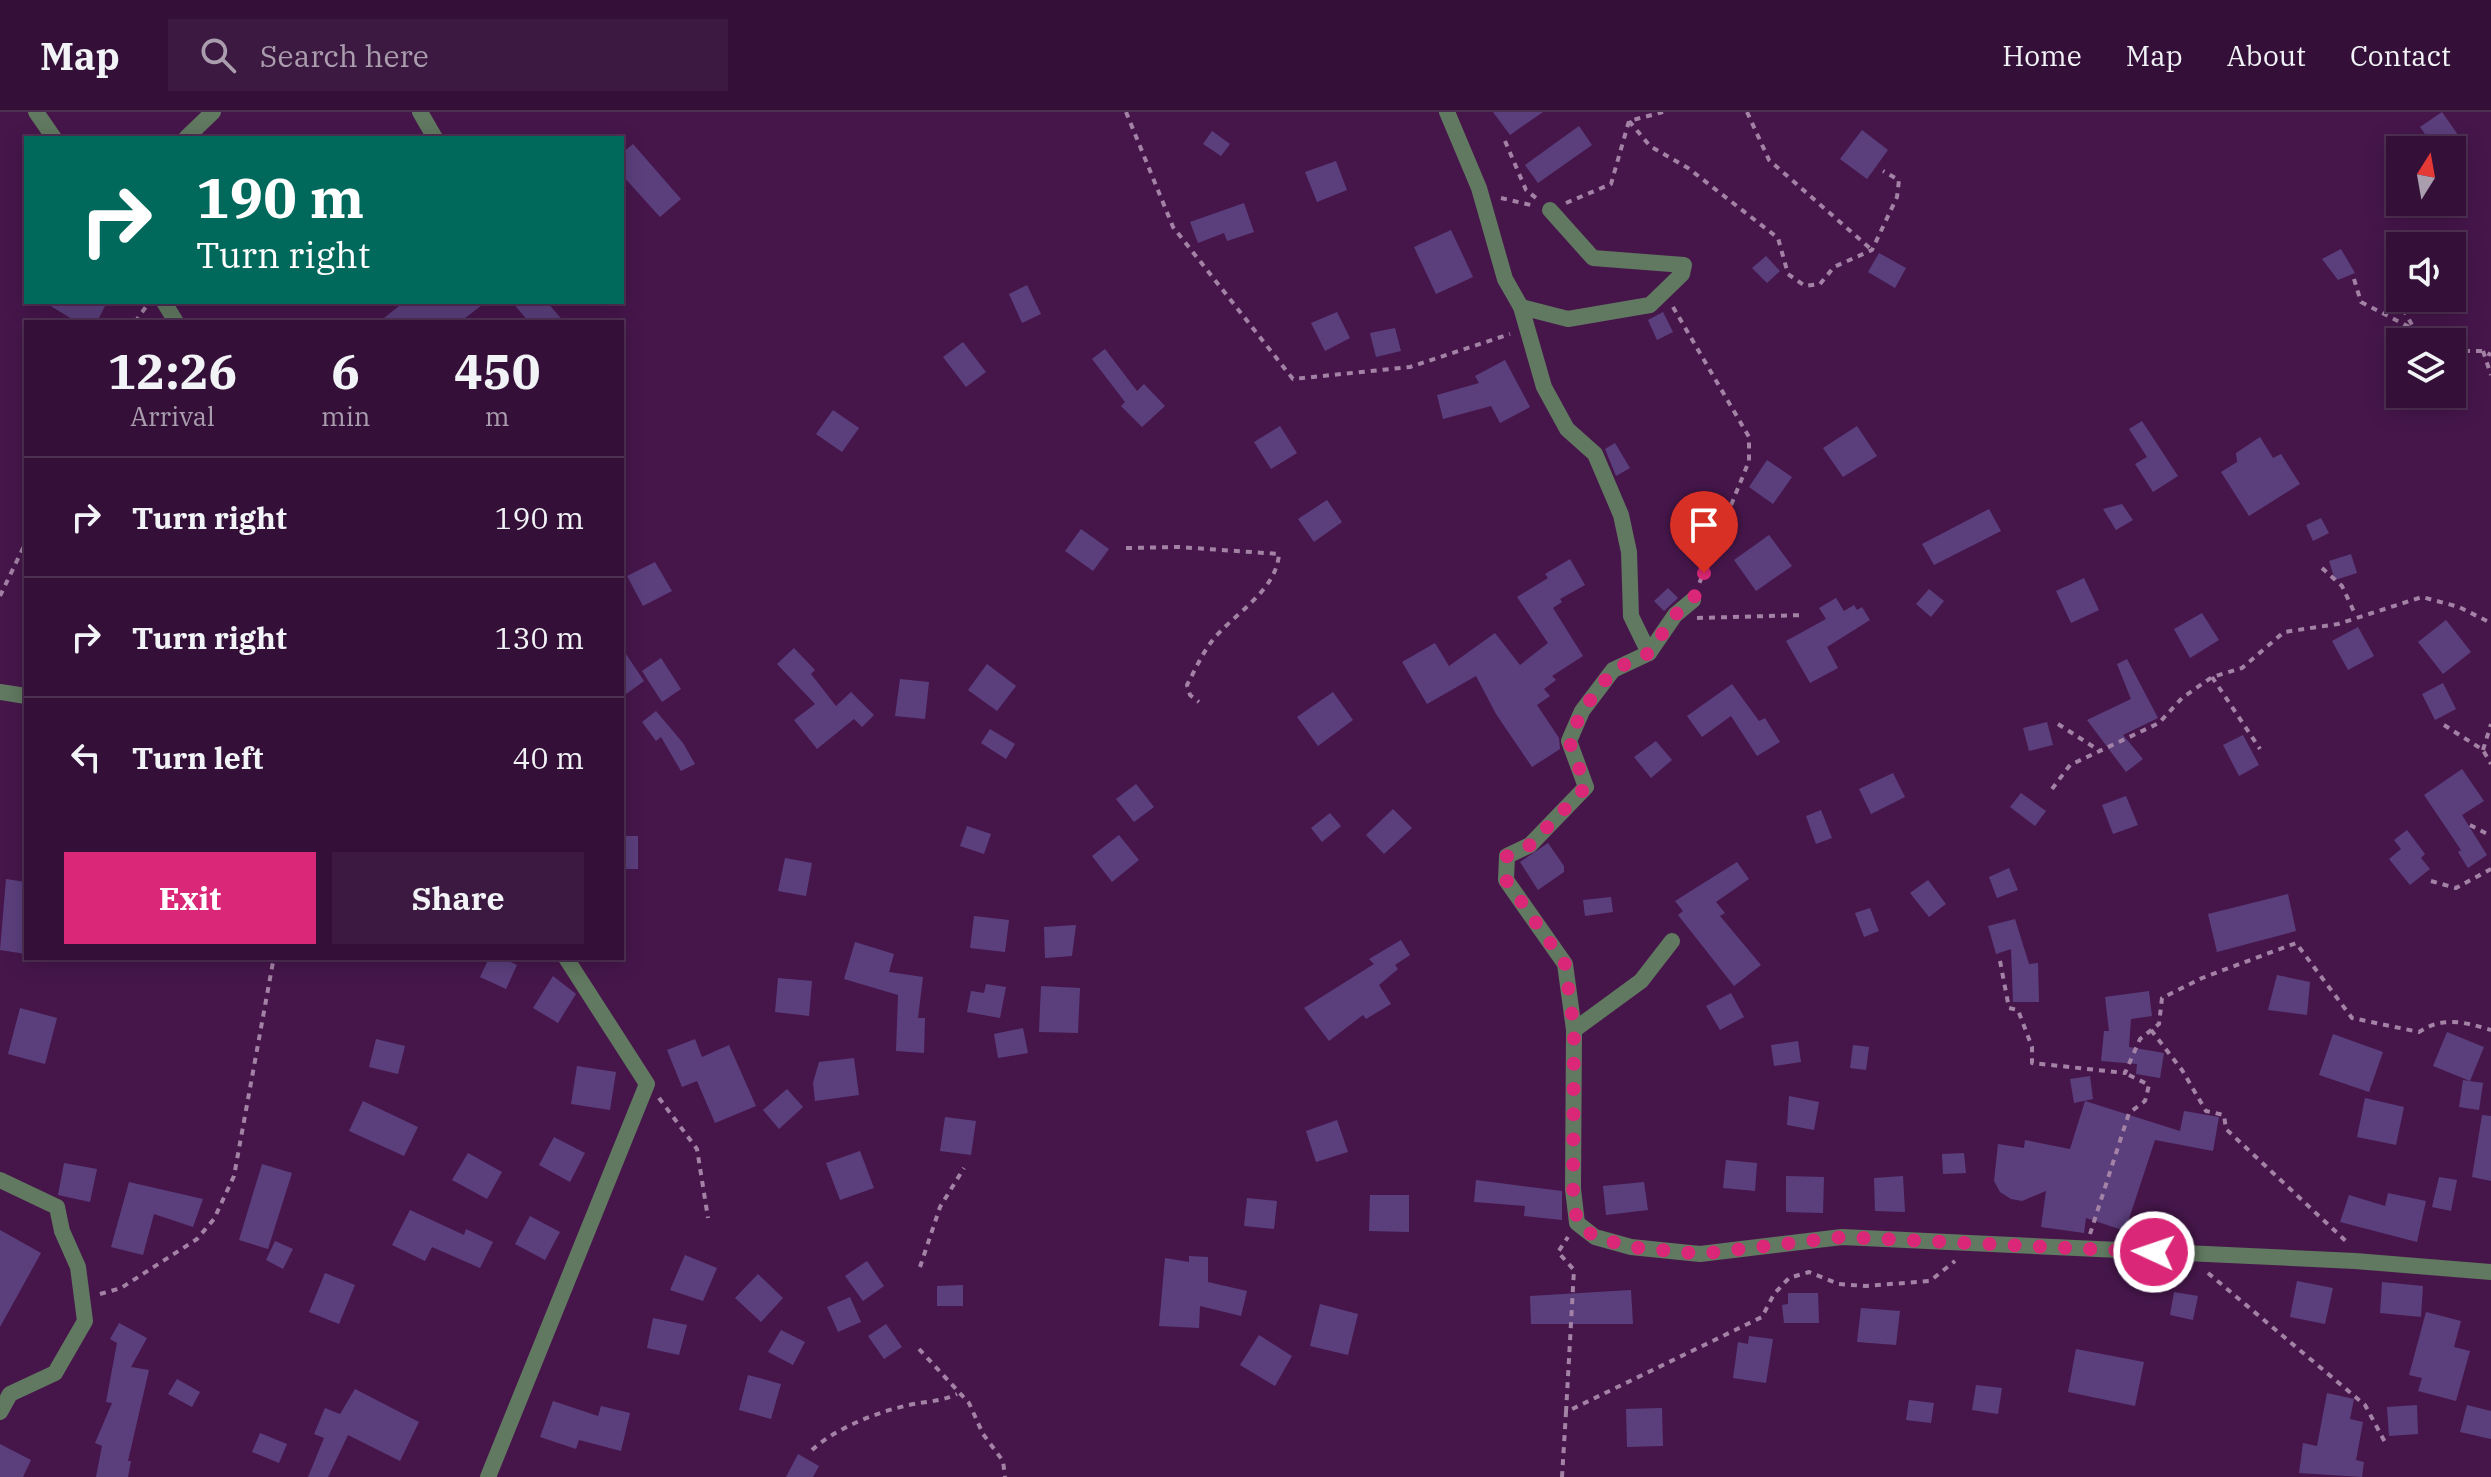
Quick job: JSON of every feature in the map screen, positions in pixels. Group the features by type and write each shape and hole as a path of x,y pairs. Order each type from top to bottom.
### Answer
{"street":[{"path":"36,112 53,136"},
{"path":"188,136 213,112"},
{"path":"420,112 434,136"},
{"path":"1447,112 1480,192 1505,279 1521,307 1544,387 1567,429 1595,454 1621,515 1629,552 1631,616 1649,653"},
{"path":"1521,307 1568,319 1650,305 1682,274 1684,265 1593,258 1550,210"},
{"path":"1693,600 1675,615 1649,653 1613,670 1582,711 1569,741 1586,787 1530,845 1507,856 1506,880 1565,964 1574,1030 1573,1189 1577,1223 1595,1237 1631,1247 1700,1254 1842,1237 2368,1262 2491,1272"},
{"path":"0,692 24,696"},
{"path":"1574,1030 1641,981 1672,941"},
{"path":"488,1477 647,1084 567,960"},
{"path":"0,1180 57,1207 62,1231 78,1267 85,1321 55,1373 10,1394 0,1412"}],"path":[{"path":"1126,112 1173,227 1293,379 1410,367 1528,328"},
{"path":"1629,121 1663,112"},
{"path":"1747,112 1769,160 1872,250"},
{"path":"1480,192 1550,210 1611,184 1629,121"},
{"path":"1629,121 1650,146 1688,168 1778,238 1788,274 1805,286 1820,284 1834,267 1872,250 1897,197 1899,180 1883,171"},
{"path":"1505,141 1526,190 1550,210"},
{"path":"2354,279 2361,302 2411,328"},
{"path":"1663,292 1749,437 1749,461 1693,600"},
{"path":"2466,351 2483,351 2491,355"},
{"path":"2483,351 2491,375"},
{"path":"0,596 24,546"},
{"path":"1126,548 1179,547 1279,554 1278,567 1253,601 1211,642 1195,669 1187,685 1190,695 1199,702"},
{"path":"2322,568 2342,586 2356,616"},
{"path":"2052,789 2070,765 2159,723 2182,698 2212,677 2242,668 2284,632 2338,624 2422,597 2459,607 2491,623"},
{"path":"1675,615 1720,620 1804,615"},
{"path":"2212,677 2260,749"},
{"path":"2058,724 2100,751"},
{"path":"2483,750 2491,724"},
{"path":"2444,725 2483,750 2491,764"},
{"path":"2470,825 2491,836"},
{"path":"2431,881 2456,888 2491,869"},
{"path":"2125,1073 2140,1039 2159,1024 2162,998 2202,978 2296,943 2352,1018 2419,1032 2433,1023 2461,1021 2491,1030"},
{"path":"2000,961 2009,1008 2018,1010 2032,1047 2032,1063 2125,1073 2149,1085 2145,1101 2129,1113 2090,1231"},
{"path":"82,1299 121,1288 197,1239 214,1219 234,1176 273,962"},
{"path":"2151,1030 2182,1070 2206,1111 2224,1115 2226,1129 2368,1262"},
{"path":"647,1084 697,1149 708,1218"},
{"path":"920,1267 940,1207 964,1168"},
{"path":"1562,1477 1574,1270 1558,1252 1577,1223"},
{"path":"1566,1412 1762,1317 1774,1294 1789,1278 1809,1272 1839,1284 1865,1286 1930,1281 1976,1244"},
{"path":"2185,1253 2365,1405 2386,1444"},
{"path":"919,1349 957,1394 969,1403 983,1434 1003,1461 1005,1477"},
{"path":"812,1450 824,1439 880,1414 911,1405 937,1404 957,1394"}],"building":[{"path":"1493,112 1543,112 1510,135"},
{"path":"2442,112 2459,136 2426,136 2420,127"},
{"path":"1579,126 1592,145 1538,183 1525,165"},
{"path":"1862,130 1888,150 1867,179 1840,159"},
{"path":"1212,131 1230,144 1221,156 1203,144"},
{"path":"633,144 681,199 660,217 624,177 624,151"},
{"path":"1336,161 1347,190 1317,202 1305,172"},
{"path":"1244,203 1254,232 1227,241 1224,233 1198,243 1190,222"},
{"path":"1451,230 1473,277 1436,294 1414,247"},
{"path":"2341,249 2355,273 2338,280 2322,259"},
{"path":"1879,253 1906,268 1895,288 1868,272"},
{"path":"1766,256 1780,271 1767,283 1752,268"},
{"path":"1027,285 1041,314 1022,323 1009,294"},
{"path":"47,304 106,304 98,320 74,320"},
{"path":"402,304 483,304 463,320 382,320"},
{"path":"514,304 549,304 562,320 527,320"},
{"path":"1337,312 1350,338 1325,351 1311,323"},
{"path":"1663,312 1673,332 1657,340 1648,320"},
{"path":"1395,328 1401,351 1376,357 1370,333"},
{"path":"963,342 986,372 966,387 943,357"},
{"path":"1105,349 1137,391 1144,384 1165,406 1142,427 1121,406 1125,402 1092,359"},
{"path":"1505,360 1530,407 1500,423 1491,406 1443,419 1437,395 1479,383 1475,376"},
{"path":"833,410 859,428 842,452 816,434"},
{"path":"2142,421 2178,476 2153,492 2135,464 2147,457 2129,429"},
{"path":"1280,426 1297,453 1271,469 1254,442"},
{"path":"1857,426 1877,456 1843,477 1823,448"},
{"path":"2260,437 2273,458 2281,454 2300,484 2249,516 2221,472 2237,462 2236,453"},
{"path":"1615,443 1630,468 1616,476 1605,449"},
{"path":"1767,460 1792,477 1773,504 1749,487"},
{"path":"1327,500 1342,522 1314,542 1298,519"},
{"path":"2122,504 2133,520 2116,530 2103,509"},
{"path":"1989,509 2001,531 1934,565 1922,544"},
{"path":"2321,518 2329,533 2313,541 2306,525"},
{"path":"1081,529 1109,549 1093,571 1065,551"},
{"path":"1769,535 1792,566 1756,591 1734,560"},
{"path":"2351,554 2357,573 2335,580 2329,561"},
{"path":"1570,559 1585,585 1560,599 1562,602 1553,608 1583,656 1552,676 1556,680 1544,689 1550,696 1537,705 1559,738 1560,749 1532,767 1496,714 1476,676 1427,704 1402,662 1435,643 1449,666 1495,633 1520,665 1548,643 1517,597 1548,578 1545,574"},
{"path":"655,562 672,591 643,606 627,576"},
{"path":"2084,578 2099,610 2071,623 2056,591"},
{"path":"1668,588 1678,598 1664,611 1654,601"},
{"path":"1929,589 1944,601 1931,617 1916,604"},
{"path":"1836,598 1844,611 1854,605 1857,610 1862,607 1870,620 1827,647 1838,668 1810,683 1786,641 1826,619 1819,608"},
{"path":"2202,613 2219,640 2190,658 2174,629"},
{"path":"2446,620 2471,652 2443,674 2418,642"},
{"path":"2358,627 2374,656 2348,670 2332,641"},
{"path":"794,648 815,670 811,674 836,706 851,692 874,715 862,727 854,719 817,749 794,720 815,704 777,664"},
{"path":"624,651 644,681 624,696"},
{"path":"661,658 681,689 662,702 642,671"},
{"path":"2127,659 2158,718 2123,735 2143,759 2126,772 2087,720 2131,699 2117,664"},
{"path":"987,664 1016,686 997,711 968,690"},
{"path":"900,679 929,682 925,719 895,716"},
{"path":"2443,683 2456,709 2435,720 2422,694"},
{"path":"1732,684 1759,721 1765,718 1780,742 1757,756 1731,716 1702,737 1687,716"},
{"path":"1333,692 1353,720 1318,746 1297,717"},
{"path":"656,711 683,743 695,764 681,771 661,737 656,741 642,722"},
{"path":"2047,722 2053,745 2029,751 2023,728"},
{"path":"990,729 1015,744 1006,759 981,743"},
{"path":"2243,735 2259,765 2239,776 2223,745"},
{"path":"1656,741 1672,760 1651,778 1634,757"},
{"path":"2462,769 2484,801 2462,815 2487,855 2468,868 2458,852 2461,850 2424,795"},
{"path":"1893,773 1905,797 1871,814 1859,789"},
{"path":"1136,784 1154,807 1134,822 1116,799"},
{"path":"2021,793 2046,811 2035,826 2010,807"},
{"path":"2126,796 2138,825 2113,834 2102,805"},
{"path":"1393,809 1412,828 1384,854 1366,835"},
{"path":"1821,810 1832,838 1816,844 1806,816"},
{"path":"1330,813 1341,826 1322,842 1311,828"},
{"path":"967,826 991,834 984,854 960,846"},
{"path":"2407,830 2425,854 2421,858 2430,869 2410,885 2389,859 2401,849 2394,840"},
{"path":"1119,835 1139,860 1112,882 1092,856"},
{"path":"624,836 638,836 638,869 624,869"},
{"path":"1548,843 1564,866 1564,872 1538,890 1520,862"},
{"path":"785,858 812,863 806,896 778,891"},
{"path":"1737,862 1749,879 1716,902 1725,913 1720,916 1761,965 1734,986 1678,915 1683,911 1675,901"},
{"path":"2009,868 2018,890 1997,898 1989,877"},
{"path":"6,879 24,882 24,954 0,950"},
{"path":"1928,880 1946,904 1929,917 1910,893"},
{"path":"2288,894 2296,931 2217,952 2208,914"},
{"path":"1611,897 1613,912 1585,916 1583,900"},
{"path":"1870,908 1879,931 1864,937 1855,913"},
{"path":"974,916 1009,920 1005,952 970,948"},
{"path":"2015,919 2029,964 2038,963 2039,1002 2013,1002 2011,949 1996,954 1988,926"},
{"path":"1076,925 1072,956 1045,958 1044,927"},
{"path":"1401,940 1410,955 1395,965 1398,969 1379,985 1391,1004 1366,1019 1363,1015 1329,1041 1304,1008 1374,964 1369,959"},
{"path":"855,942 894,954 889,972 923,977 918,1018 925,1018 924,1053 896,1051 898,995 844,979"},
{"path":"488,960 506,960 517,965 506,989 480,977"},
{"path":"2277,975 2310,982 2307,1015 2268,1010"},
{"path":"553,976 576,994 558,1023 533,1008"},
{"path":"778,978 812,981 809,1016 775,1012"},
{"path":"986,984 1006,987 1000,1018 967,1012 971,991 984,993"},
{"path":"1041,986 1080,988 1078,1033 1039,1032"},
{"path":"2149,991 2152,1016 2131,1019 2129,1047 2164,1053 2160,1078 2136,1074 2137,1064 2101,1061 2104,1031 2109,1031 2105,997"},
{"path":"1731,993 1744,1017 1720,1030 1706,1006"},
{"path":"20,1008 57,1018 45,1064 8,1054"},
{"path":"1023,1028 1028,1053 998,1058 994,1034"},
{"path":"2447,1032 2484,1047 2470,1081 2433,1066"},
{"path":"2333,1034 2383,1052 2369,1092 2319,1075"},
{"path":"376,1039 405,1046 398,1074 369,1067"},
{"path":"695,1039 702,1057 729,1045 756,1106 715,1123 697,1081 682,1087 667,1050"},
{"path":"1798,1041 1801,1062 1774,1066 1771,1045"},
{"path":"1853,1045 1869,1047 1866,1070 1850,1068"},
{"path":"854,1058 859,1095 815,1101 813,1083 819,1062"},
{"path":"577,1066 616,1072 610,1110 571,1104"},
{"path":"2090,1076 2093,1099 2074,1103 2070,1079"},
{"path":"2463,1080 2483,1083 2479,1110 2459,1107"},
{"path":"787,1089 803,1107 779,1129 763,1110"},
{"path":"1789,1096 1819,1102 1814,1130 1787,1125"},
{"path":"2365,1098 2404,1107 2396,1145 2357,1137"},
{"path":"363,1101 418,1127 404,1156 349,1131"},
{"path":"2085,1101 2180,1131 2184,1111 2219,1117 2213,1151 2155,1140 2125,1231 2086,1218 2084,1233 2041,1227 2046,1191 2022,1201 2000,1192 1994,1181 1998,1144 2024,1148 2025,1140 2070,1149"},
{"path":"2482,1115 2491,1116 2491,1181 2472,1177"},
{"path":"945,1117 976,1121 971,1155 940,1151"},
{"path":"1337,1120 1348,1152 1316,1162 1306,1131"},
{"path":"554,1137 585,1153 570,1182 539,1165"},
{"path":"860,1151 874,1188 840,1200 826,1163"},
{"path":"468,1153 502,1172 487,1199 452,1180"},
{"path":"1964,1153 1966,1173 1943,1174 1942,1154"},
{"path":"1726,1160 1757,1163 1755,1191 1723,1188"},
{"path":"64,1163 97,1169 90,1202 58,1195"},
{"path":"262,1164 292,1173 268,1249 239,1240"},
{"path":"1786,1176 1824,1177 1823,1213 1786,1212"},
{"path":"1903,1176 1905,1212 1875,1211 1874,1178"},
{"path":"2439,1177 2457,1180 2451,1211 2432,1207"},
{"path":"1476,1180 1562,1191 1562,1220 1524,1216 1525,1206 1474,1202"},
{"path":"129,1182 203,1199 193,1227 154,1214 143,1255 111,1247"},
{"path":"1644,1182 1648,1210 1606,1215 1603,1186"},
{"path":"2388,1193 2426,1201 2417,1242 2340,1222 2349,1195 2385,1206"},
{"path":"1370,1195 1409,1195 1409,1232 1369,1231"},
{"path":"1247,1198 1277,1201 1274,1229 1244,1226"},
{"path":"410,1210 464,1235 466,1229 493,1242 480,1268 432,1247 425,1261 392,1245"},
{"path":"530,1216 560,1232 545,1260 515,1244"},
{"path":"0,1230 41,1253 0,1327"},
{"path":"275,1241 293,1249 283,1269 266,1260"},
{"path":"685,1255 717,1268 703,1301 670,1290"},
{"path":"1189,1256 1208,1257 1208,1282 1247,1291 1241,1316 1200,1306 1199,1328 1159,1326 1165,1258 1189,1262"},
{"path":"867,1261 884,1286 863,1301 845,1276"},
{"path":"325,1273 355,1285 339,1324 309,1312"},
{"path":"758,1274 783,1298 761,1322 735,1298"},
{"path":"2297,1281 2333,1288 2325,1324 2290,1317"},
{"path":"2382,1282 2423,1286 2421,1317 2380,1313"},
{"path":"963,1285 963,1306 937,1306 937,1286"},
{"path":"1631,1290 1633,1324 1531,1324 1530,1296"},
{"path":"2174,1292 2198,1296 2193,1320 2170,1315"},
{"path":"1788,1293 1818,1293 1819,1323 1784,1323 1782,1305 1788,1304"},
{"path":"850,1297 861,1322 838,1332 827,1307"},
{"path":"1320,1304 1358,1314 1348,1355 1310,1346"},
{"path":"1861,1308 1900,1311 1896,1345 1857,1342"},
{"path":"2426,1312 2461,1321 2454,1347 2470,1351 2456,1401 2418,1391 2422,1378 2409,1375"},
{"path":"653,1318 687,1325 679,1355 647,1348"},
{"path":"119,1323 147,1338 131,1367 149,1370 128,1461 131,1461 128,1477 96,1477 102,1446 95,1443 112,1403 106,1402 117,1343 110,1339"},
{"path":"886,1324 902,1347 884,1359 868,1336"},
{"path":"781,1330 805,1342 793,1365 768,1352"},
{"path":"1259,1335 1292,1356 1275,1386 1240,1365"},
{"path":"1749,1336 1773,1339 1766,1383 1733,1378 1738,1342 1748,1344"},
{"path":"2076,1349 2144,1362 2135,1406 2068,1392"},
{"path":"748,1375 781,1384 771,1419 739,1410"},
{"path":"177,1379 200,1392 192,1407 168,1394"},
{"path":"1976,1385 2002,1388 1998,1414 1972,1410"},
{"path":"355,1389 419,1422 400,1461 348,1435 328,1477 308,1477 324,1438 314,1434 325,1408 340,1414"},
{"path":"2327,1393 2354,1399 2350,1419 2363,1422 2356,1460 2364,1462 2362,1477 2299,1473 2303,1443 2317,1446"},
{"path":"1909,1400 1934,1403 1931,1423 1906,1420"},
{"path":"553,1401 598,1416 601,1406 630,1413 621,1451 579,1440 576,1449 540,1437"},
{"path":"2417,1405 2418,1434 2389,1436 2387,1407"},
{"path":"2467,1405 2491,1411 2491,1439 2460,1432"},
{"path":"1662,1408 1663,1446 1627,1447 1626,1409"},
{"path":"260,1433 287,1444 279,1463 252,1452"},
{"path":"0,1444 31,1460 23,1477 0,1477"},
{"path":"798,1454 819,1466 813,1477 786,1477"}],"route":[{"path":"1704,573 1693,600 1675,615 1649,653 1613,670 1582,711 1569,741 1586,787 1530,845 1507,856 1506,880 1565,964 1574,1030 1573,1189 1577,1223 1595,1237 1631,1247 1700,1254 1842,1237 2154,1252"}]}
